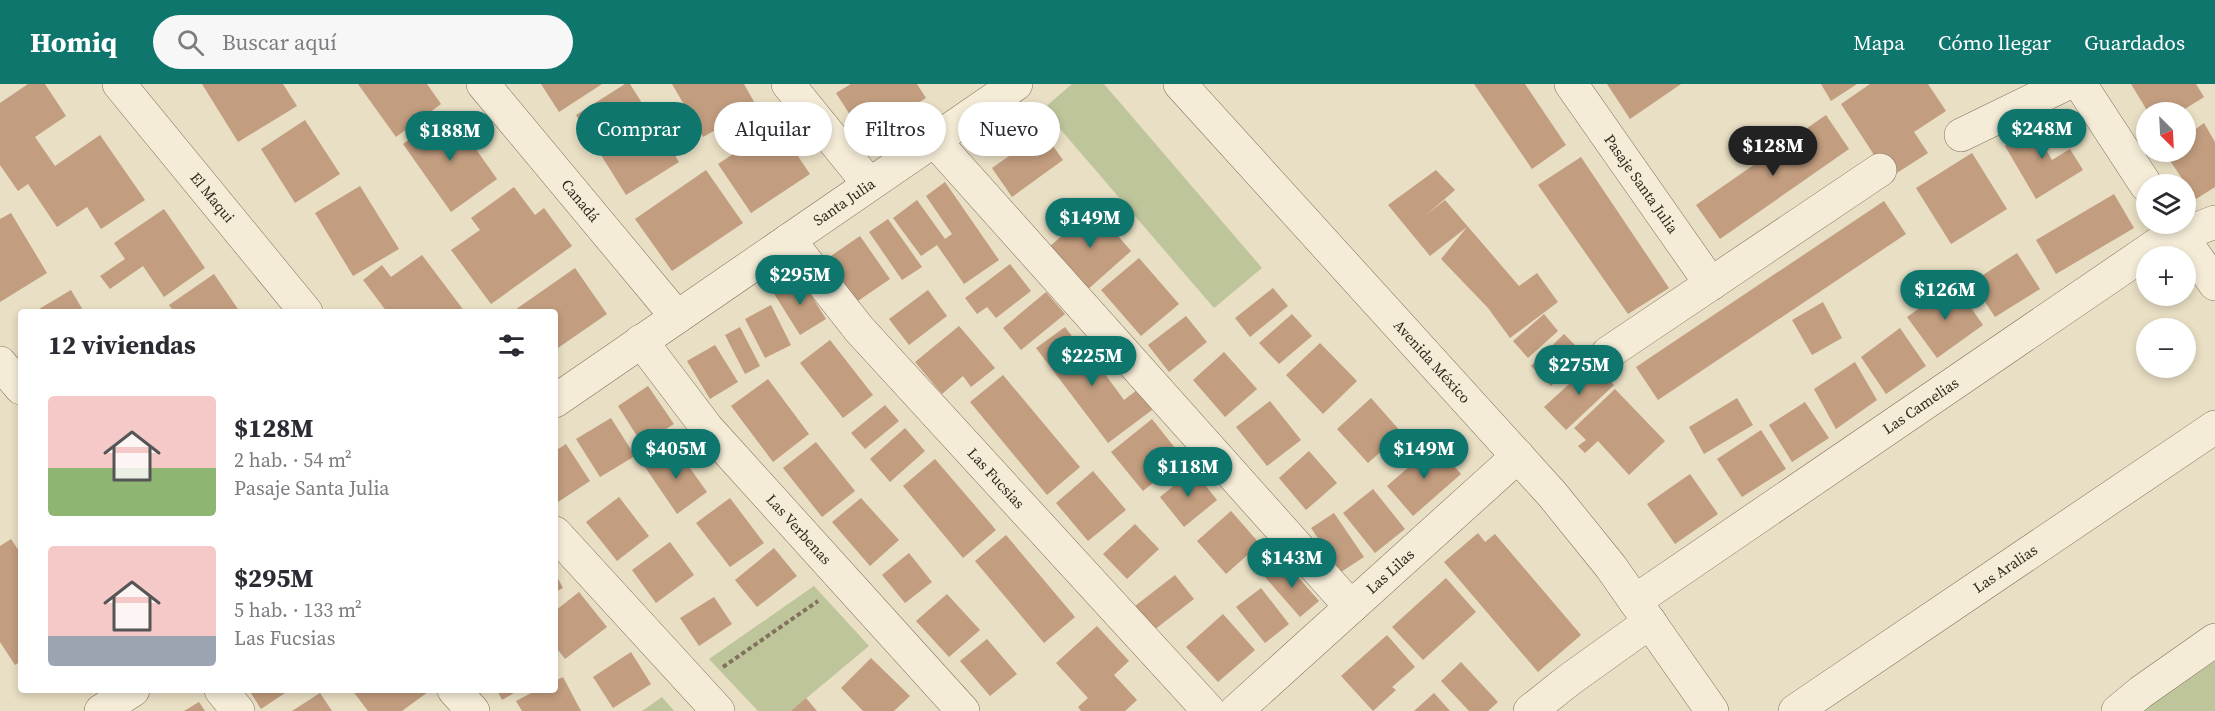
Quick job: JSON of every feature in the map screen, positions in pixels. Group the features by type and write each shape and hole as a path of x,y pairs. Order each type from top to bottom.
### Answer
{"street":[{"name":"El Maqui","path":"119,84 304,309"},
{"name":"Canadá","path":"483,84 677,317"},
{"path":"788,84 870,184"},
{"name":"Santa Julia","path":"946,132 1016,84"},
{"name":"Avenida México","path":"1180,84 1518,456 1585,534 1712,711"},
{"name":"Pasaje Santa Julia","path":"1571,84 1711,284"},
{"path":"1961,135 2066,84"},
{"path":"2080,84 2138,174"},
{"path":"946,153 1351,607"},
{"name":"Santa Julia","path":"558,399 911,156"},
{"path":"1608,353 1880,170"},
{"name":"Las Camelias","path":"2196,226 2215,222"},
{"name":"Las Camelias","path":"1530,711 1569,680 1642,612 2172,234"},
{"path":"2180,234 2215,284"},
{"name":"Las Fucsias","path":"789,240 859,329 1209,711"},
{"name":"Las Verbenas","path":"641,341 707,428 963,711"},
{"path":"0,363 18,384"},
{"name":"Las Aralias","path":"1795,711 2215,427"},
{"name":"Las Lilas","path":"1236,711 1518,456"},
{"path":"558,536 718,711"},
{"path":"2118,711 2215,640"},
{"path":"101,711 128,693"},
{"path":"223,693 238,711"},
{"path":"457,693 473,711"}],"path":[{"path":"695,686 846,582"}],"green space":[{"path":"1072,84 1104,84 1262,268 1214,308 1060,129 1060,102 1051,102"},
{"path":"814,586 869,646 791,711 758,711 709,659"},
{"path":"2215,655 2215,711 2140,711"},
{"path":"662,697 674,711 642,711"}],"building":[{"path":"28,84 45,84 66,116 35,137 55,166 100,135 145,200 101,229 87,207 57,227 28,184 18,191 0,165 0,103"},
{"path":"202,84 283,84 297,106 238,142"},
{"path":"358,84 427,84 441,104 396,137"},
{"path":"541,84 602,84 559,112"},
{"path":"625,84 630,84 641,102 597,102"},
{"path":"672,84 744,84 754,102 714,102 714,131 703,137 702,102 683,102"},
{"path":"851,84 917,84 926,98 920,102 844,102 844,106 836,93"},
{"path":"1474,84 1525,84 1566,145 1532,169"},
{"path":"1607,84 1681,84 1630,119"},
{"path":"1821,84 1857,84 1831,101"},
{"path":"1870,84 1928,84 1946,111 1914,132 1928,153 1889,178 1841,104"},
{"path":"2131,84 2196,84 2204,97 2196,102 2142,102"},
{"path":"449,111 497,179 451,212 403,144"},
{"path":"1826,115 1849,149 1720,239 1696,205"},
{"path":"2050,118 2058,133 2042,143 2052,160 2070,149 2083,170 2036,199 2005,146"},
{"path":"305,120 340,174 295,203 261,149"},
{"path":"2204,123 2215,142 2215,187 2196,199 2196,174 2179,174 2171,162 2196,162 2196,129"},
{"path":"1972,153 2007,209 1951,244 1916,188"},
{"path":"602,156 675,156 679,162 626,195"},
{"path":"730,156 798,156 810,174 751,213 718,164"},
{"path":"1009,156 1060,156 1063,160 1012,197 992,168"},
{"path":"1581,157 1669,288 1628,314 1538,185"},
{"path":"706,170 743,223 672,271 635,219"},
{"path":"1436,170 1455,190 1424,217 1445,200 1519,286 1537,273 1558,302 1510,338 1488,308 1441,259 1467,227 1430,256 1388,205"},
{"path":"945,182 999,260 964,284 937,245 921,256 893,218 917,200 945,239 952,234 926,196"},
{"path":"360,186 399,249 353,276 315,213"},
{"path":"514,187 535,215 544,208 572,246 491,304 451,250 480,230 471,218"},
{"path":"2114,194 2134,228 2056,274 2036,240"},
{"path":"1884,201 1906,234 1658,400 1636,367"},
{"path":"1094,208 1131,251 1086,291 1049,247"},
{"path":"164,209 205,268 164,297 143,266 110,289 100,276 125,259 114,243"},
{"path":"11,213 47,273 0,302 0,219"},
{"path":"888,219 922,267 902,280 869,232"},
{"path":"860,236 890,279 855,303 825,260"},
{"path":"2017,253 2040,289 1995,317 1972,282"},
{"path":"422,255 463,309 385,309 363,280 382,265 391,277"},
{"path":"1139,258 1179,304 1141,336 1101,290"},
{"path":"1010,264 1031,291 996,318 987,307 977,314 965,298"},
{"path":"575,268 607,314 558,348 558,309 516,309"},
{"path":"214,274 238,309 172,309 169,305"},
{"path":"799,276 826,319 800,335 773,292"},
{"path":"1954,284 1983,325 1937,358 1907,317"},
{"path":"1273,288 1288,306 1250,337 1235,318"},
{"path":"71,290 82,309 39,309"},
{"path":"928,290 947,316 909,345 889,319"},
{"path":"1046,292 1065,314 1021,350 1003,328"},
{"path":"1823,302 1842,338 1812,355 1792,320"},
{"path":"771,305 791,345 765,358 745,319"},
{"path":"1292,314 1312,336 1279,364 1259,343"},
{"path":"1544,314 1558,331 1528,358 1513,341"},
{"path":"1186,316 1207,342 1169,372 1148,345"},
{"path":"959,326 995,368 971,387 963,376 942,394 915,362"},
{"path":"740,327 760,366 745,374 725,335"},
{"path":"1065,327 1097,369 1099,366 1124,400 1137,390 1152,410 1108,443 1036,348"},
{"path":"1900,328 1926,366 1886,394 1861,357"},
{"path":"1564,334 1584,354 1551,386 1531,366"},
{"path":"830,340 873,395 843,418 800,363"},
{"path":"1320,343 1357,381 1323,414 1286,375"},
{"path":"715,345 738,382 710,399 687,361"},
{"path":"1224,352 1257,389 1225,417 1193,380"},
{"path":"1593,362 1614,385 1566,430 1544,407"},
{"path":"1855,362 1877,400 1836,429 1814,389"},
{"path":"1003,375 1080,467 1047,495 970,402"},
{"path":"768,379 809,434 773,462 731,406"},
{"path":"648,386 674,424 642,444 618,406"},
{"path":"1615,389 1665,441 1629,475 1598,441 1585,453 1578,446 1586,440 1574,428"},
{"path":"1371,398 1402,433 1368,463 1337,429"},
{"path":"1737,398 1753,425 1704,454 1689,427"},
{"path":"1270,401 1301,440 1267,466 1236,427"},
{"path":"1805,402 1829,438 1792,462 1769,425"},
{"path":"885,405 899,421 865,449 851,433"},
{"path":"611,418 635,456 600,477 576,439"},
{"path":"1152,419 1183,458 1143,491 1111,452"},
{"path":"905,428 925,451 890,482 870,459"},
{"path":"1761,430 1786,469 1742,497 1717,459"},
{"path":"816,442 855,491 822,517 783,468"},
{"path":"566,444 590,481 558,502 558,449"},
{"path":"1435,444 1461,474 1413,516 1387,486"},
{"path":"675,447 707,492 677,514 645,467"},
{"path":"1309,451 1337,483 1306,510 1279,478"},
{"path":"935,459 996,530 963,558 903,486"},
{"path":"1193,470 1217,500 1184,527 1160,497"},
{"path":"1093,471 1126,510 1088,541 1056,503"},
{"path":"1690,474 1718,514 1675,544 1647,504"},
{"path":"1373,489 1405,529 1375,553 1343,513"},
{"path":"619,497 649,536 617,561 586,522"},
{"path":"730,498 764,543 730,567 696,523"},
{"path":"861,498 899,540 870,566 832,522"},
{"path":"1231,511 1260,544 1226,574 1197,541"},
{"path":"1334,513 1364,557 1341,572 1311,528"},
{"path":"1135,524 1159,549 1127,579 1103,554"},
{"path":"1478,533 1485,542 1495,534 1581,635 1538,672 1444,562"},
{"path":"1006,535 1075,617 1044,643 975,561"},
{"path":"11,539 18,550 18,663 15,665 0,642 0,546"},
{"path":"670,542 694,575 656,603 632,570"},
{"path":"774,548 797,576 757,607 735,580"},
{"path":"909,553 932,582 905,603 882,575"},
{"path":"1284,561 1319,601 1300,617 1265,577"},
{"path":"1175,575 1194,599 1154,630 1135,606"},
{"path":"1446,578 1476,612 1423,660 1392,627"},
{"path":"558,579 563,588 558,590"},
{"path":"1261,588 1289,624 1265,643 1236,607"},
{"path":"579,592 607,627 565,659 558,650 558,609"},
{"path":"947,594 980,630 949,657 916,621"},
{"path":"714,597 732,624 699,646 680,618"},
{"path":"1223,614 1255,650 1218,682 1186,647"},
{"path":"1097,626 1129,661 1114,675 1137,700 1125,711 1081,711 1078,707 1088,698 1056,663"},
{"path":"1387,635 1415,667 1392,687 1396,690 1373,711 1341,676"},
{"path":"987,639 1017,674 990,696 960,661"},
{"path":"631,652 651,684 613,708 593,677"},
{"path":"871,658 910,696 894,711 863,711 841,688"},
{"path":"1461,662 1498,702 1488,711 1469,711 1441,681"},
{"path":"563,677 581,711 522,711 516,701 531,693 558,693 558,680"},
{"path":"251,693 285,693 261,709"},
{"path":"320,693 332,711 292,711"},
{"path":"354,693 427,693 402,711 368,711"},
{"path":"498,693 514,693 502,700"},
{"path":"1434,693 1450,711 1414,711"},
{"path":"806,698 817,711 791,711"},
{"path":"199,702 205,711 184,711"}]}
